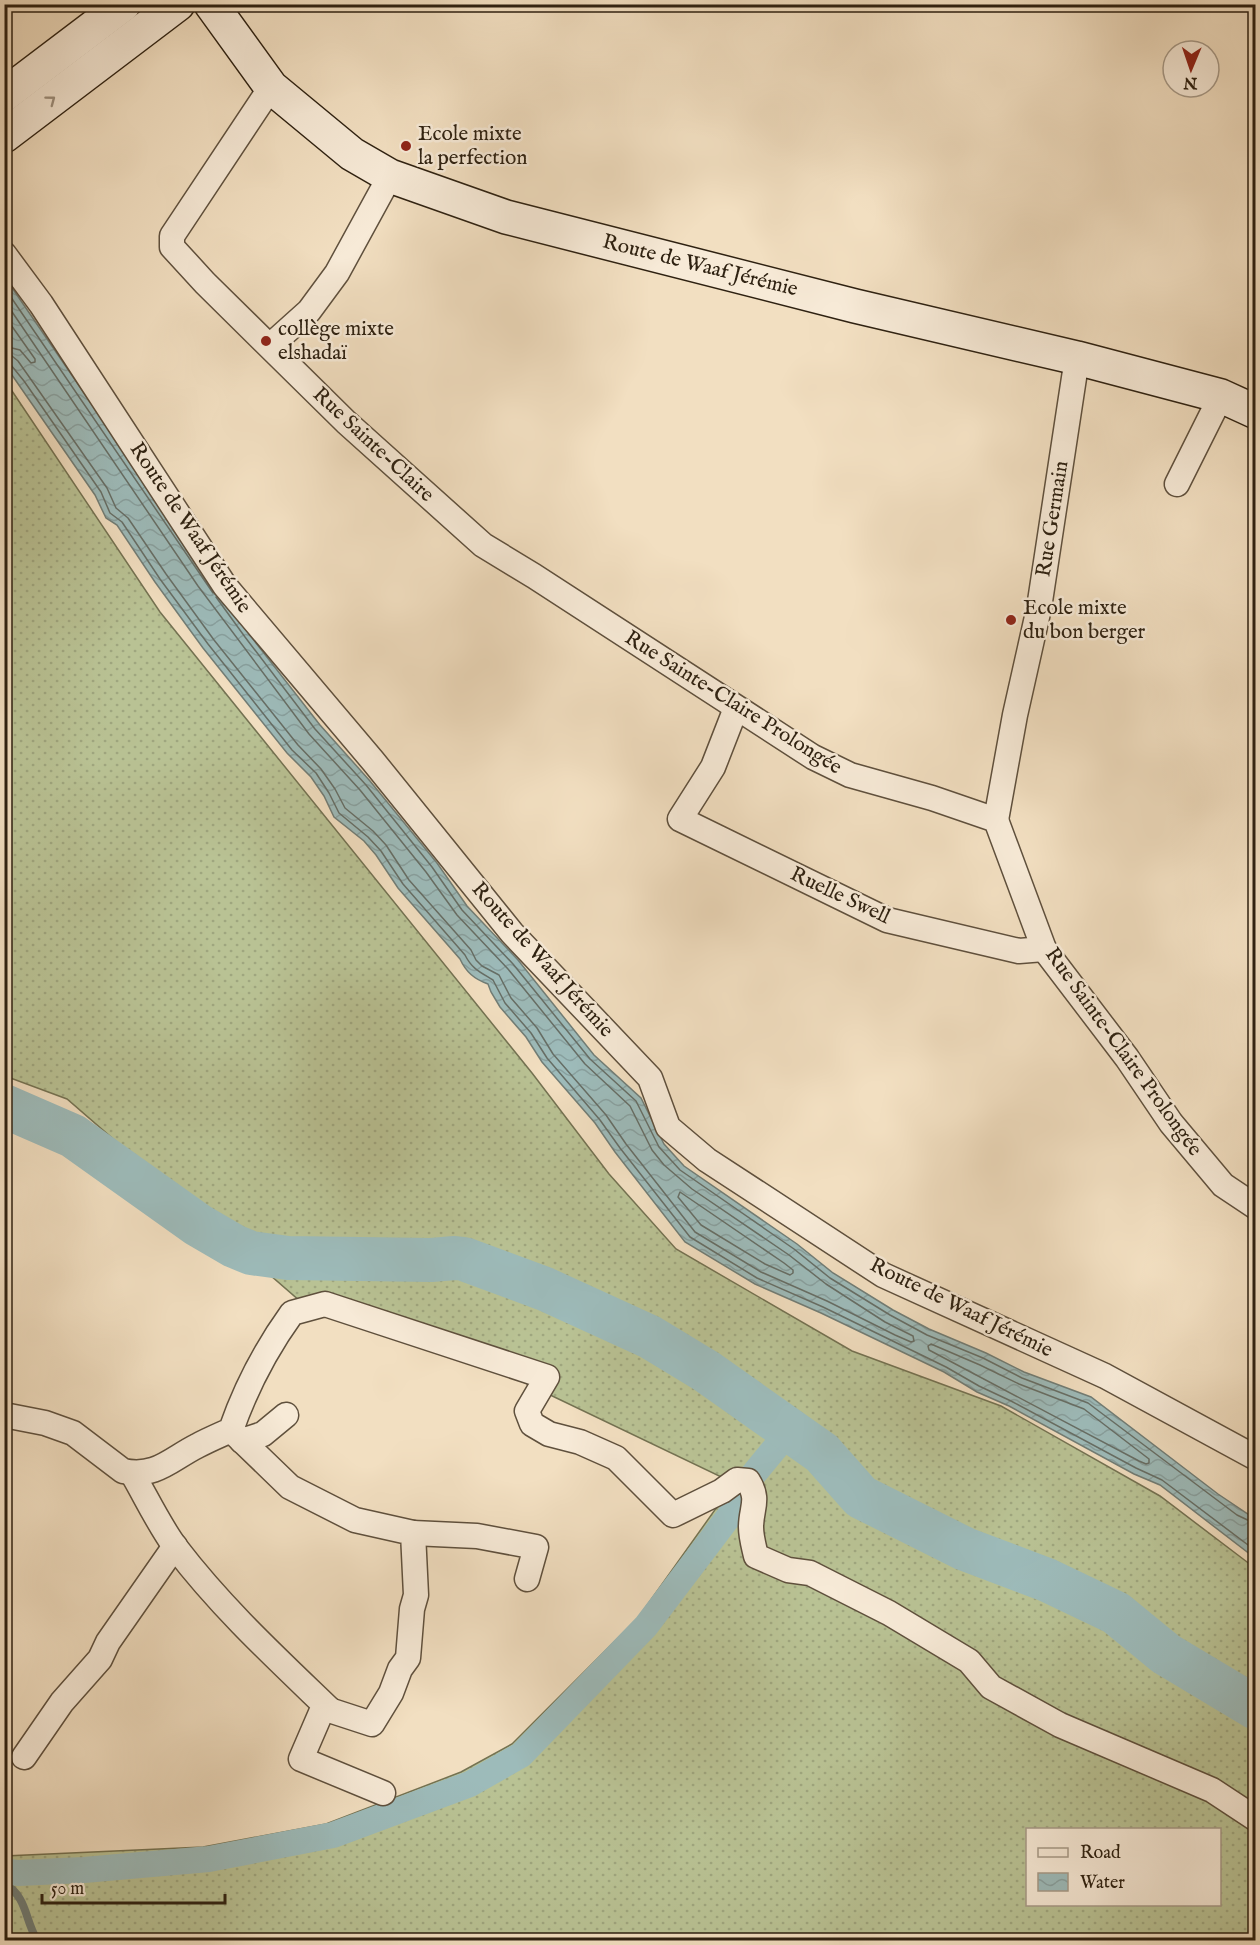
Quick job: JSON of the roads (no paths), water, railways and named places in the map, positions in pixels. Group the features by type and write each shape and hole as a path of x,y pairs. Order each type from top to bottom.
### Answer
{"street":[{"path":"4,95 124,4"},
{"path":"4,135 178,4"},
{"name":"Route de Waaf Jérémie","path":"211,4 271,87 352,154 390,176 506,217 855,306 1077,358 1221,396 1256,412"},
{"name":"Rue Sainte-Claire","path":"271,87 172,236 172,247 205,283 346,422 483,545"},
{"path":"270,346 309,311 337,273 390,176"},
{"name":"Route de Waaf Jérémie","path":"4,254 41,304 225,586 373,761 512,933 650,1078 668,1127 707,1160 883,1275 1105,1376 1256,1458"},
{"name":"Rue Germain","path":"996,820 1015,715 1039,608 1077,358"},
{"path":"1177,484 1221,396"},
{"name":"Rue Sainte-Claire Prolongée","path":"483,545 813,757 850,775 932,798 996,820 1044,949 1127,1058 1183,1139 1223,1185 1256,1207"},
{"name":"Ruelle Swell","path":"736,708 713,768 680,819 887,920 1019,951 1044,949"},
{"path":"236,1435 243,1395 274,1338 292,1313 325,1304 547,1377 527,1411 532,1424 549,1434 580,1442 616,1458 673,1515 722,1491 737,1480 748,1481 754,1491 755,1506 751,1526 756,1556 788,1570 810,1574 889,1613 969,1661 991,1687 1060,1725 1212,1790 1256,1819"},
{"path":"4,1415 45,1423 73,1433 123,1471 132,1473 161,1468 195,1447 236,1435 264,1434 286,1415"},
{"path":"236,1435 290,1487 355,1520 413,1533 477,1536 536,1546 527,1579"},
{"path":"132,1473 175,1546 250,1633 328,1708 323,1708"},
{"path":"323,1708 372,1724 391,1693 400,1669 408,1658 412,1609 416,1595 413,1533"},
{"path":"24,1757 62,1702 100,1659 108,1642 175,1546"},
{"path":"323,1708 302,1759 383,1793"}],"water":[{"path":"4,276 249,634 320,725 370,781 437,863 467,906 518,960 594,1055 641,1098 664,1144 684,1166 797,1244 833,1273 893,1310 1024,1372 1091,1397 1218,1494 1255,1519 1255,1558 1160,1485 1134,1474 1009,1406 977,1392 944,1372 755,1284 685,1242 595,1123 542,1062 526,1037 500,1007 488,984 479,980 465,968 460,959 398,888 364,841 334,817 311,777 287,753 203,648 117,525 106,518 95,495 5,365"}],"waterway":[{"path":"4,1106 73,1136 198,1225 251,1253 288,1258 464,1259 545,1289 650,1337 706,1371 822,1453 861,1497 965,1549 1047,1580 1116,1613 1166,1654 1256,1708"},
{"path":"4,1871 18,1873 84,1870 209,1859 333,1835 470,1784 521,1755 646,1626 730,1515 748,1481 790,1430"},
{"path":"4,1883 22,1902 37,1940"}],"place":[{"name":"Ecole mixte la perfection","path":"406,146"},
{"name":"collège mixte elshadaï","path":"266,341"},
{"name":"Ecole mixte du bon berger","path":"1011,620"}]}
